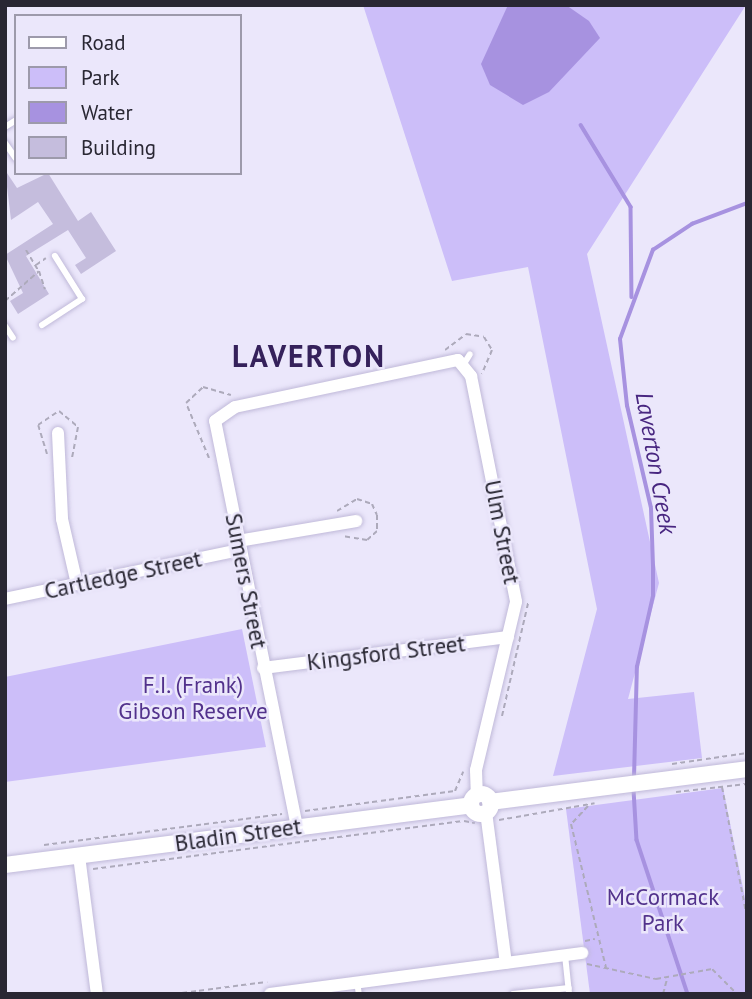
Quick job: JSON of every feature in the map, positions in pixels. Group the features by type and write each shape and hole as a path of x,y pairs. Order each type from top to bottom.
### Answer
{"street":[{"name":"Sumers Street","path":"291,818 217,416 235,407 467,358"},
{"name":"Ulm Street","path":"467,358 516,602 476,770 485,807 506,963"},
{"path":"58,433 62,519 77,584"},
{"name":"Cartledge Street","path":"5,599 356,521"},
{"name":"Kingsford Street","path":"263,668 508,637"},
{"name":"Bladin Street","path":"5,865 80,863 291,818 590,800 670,779 720,780 747,769"},
{"path":"80,863 97,994"},
{"path":"273,994 358,988 506,963 566,961 582,953"}],"lane":[{"path":"42,325 82,299 55,256"},
{"path":"5,326 13,338"},
{"path":"513,994 569,991 566,961"}],"path":[{"path":"26,250 46,289"},
{"path":"35,265 55,256"},
{"path":"5,301 39,271"},
{"path":"440,353 466,334 484,337 492,350 484,385"},
{"path":"212,468 205,439 188,419 186,403 204,387 239,394"},
{"path":"500,721 528,618 527,596"},
{"path":"670,779 747,753"},
{"path":"31,847 291,818 455,791 466,761"},
{"path":"670,779 720,780 747,784"},
{"path":"720,780 747,918"},
{"path":"485,807 590,800"},
{"path":"590,800 572,824 589,917 606,968"},
{"path":"279,801 291,818"},
{"path":"80,863 463,821"},
{"path":"566,961 667,978 715,970 737,994"},
{"path":"663,994 667,978"}],"green space":[{"path":"363,5 746,5 587,254 659,583 628,699 694,692 702,758 553,776 597,609 528,267 452,281"},
{"name":"F.I. (Frank) Gibson Reserve","path":"242,629 266,747 5,782 5,677"},
{"name":"McCormack Park","path":"723,788 747,908 747,994 590,994 566,809"}],"water":[{"path":"508,5 566,5 589,21 600,38 549,92 523,105 490,85 481,64"}],"building":[{"path":"5,170 17,188 49,175 78,221 91,212 116,251 81,274 75,265 86,258 68,230 26,256 49,294 18,314 10,301 23,293 5,255 53,224 38,202 11,220"}],"waterway":[{"path":"581,125 631,207 632,297"},
{"name":"Laverton Creek","path":"634,778 637,667 653,596 653,566 651,508 627,406 620,339 653,250 692,224 747,203"},
{"name":"Laverton Creek","path":"634,790 637,840 688,994"}],"district":[{"name":"LAVERTON","path":"309,356"}]}
